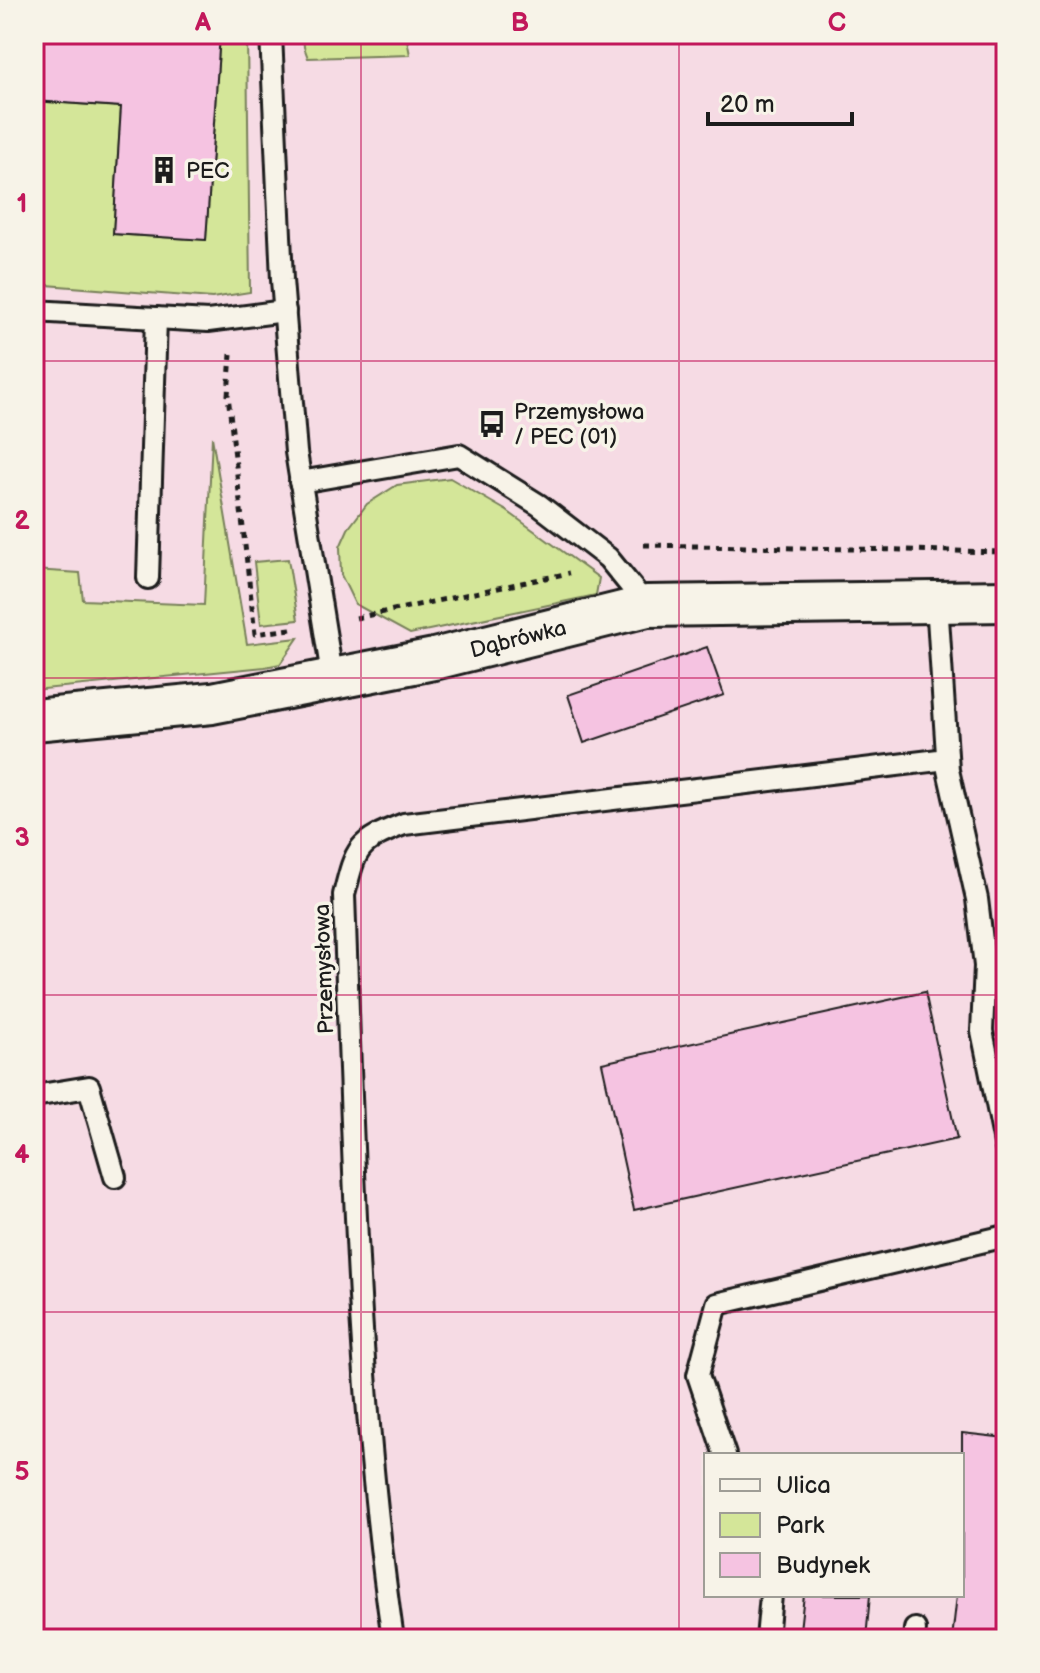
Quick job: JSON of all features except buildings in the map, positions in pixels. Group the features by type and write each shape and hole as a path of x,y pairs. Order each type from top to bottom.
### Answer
{"street":[{"name":"Dąbrówka","path":"34,720 212,703 333,681 647,606 1006,601"}],"lane":[{"path":"271,34 285,311 300,482 333,681"},
{"path":"34,311 208,321 285,311"},
{"path":"148,578 156,318"},
{"path":"300,482 459,455 539,505 608,558 647,606"},
{"path":"937,602 947,759 977,899 985,966 982,1031 1006,1148"},
{"name":"Przemysłowa","path":"393,1639 381,1558 362,1361 344,895 353,859 370,837 404,824 947,759"},
{"path":"34,1096 89,1087 115,1177"},
{"path":"724,1453 698,1375 717,1304 1006,1236"},
{"path":"767,1639 771,1597"}],"path":[{"path":"231,351 228,395 255,634 323,625 588,569 642,545 1006,552"}],"shaded area":[{"path":"34,34 1006,34 1006,1639 34,1639"}],"green space":[{"path":"220,34 247,34 250,292 212,298 34,284 34,101 121,107 113,234 206,240"},
{"path":"303,34 406,34 410,55 308,58"},
{"path":"212,437 247,644 298,638 280,664 34,690 34,570 80,573 83,600 204,605"},
{"path":"450,478 507,511 599,578 596,595 410,634 355,604 341,575 340,547 348,529 367,504 397,485"},
{"path":"288,559 298,620 261,624 254,562"}],"place":[{"name":"PEC","path":"164,170"},
{"name":"Przemysłowa / PEC (01)","path":"492,424"}]}
